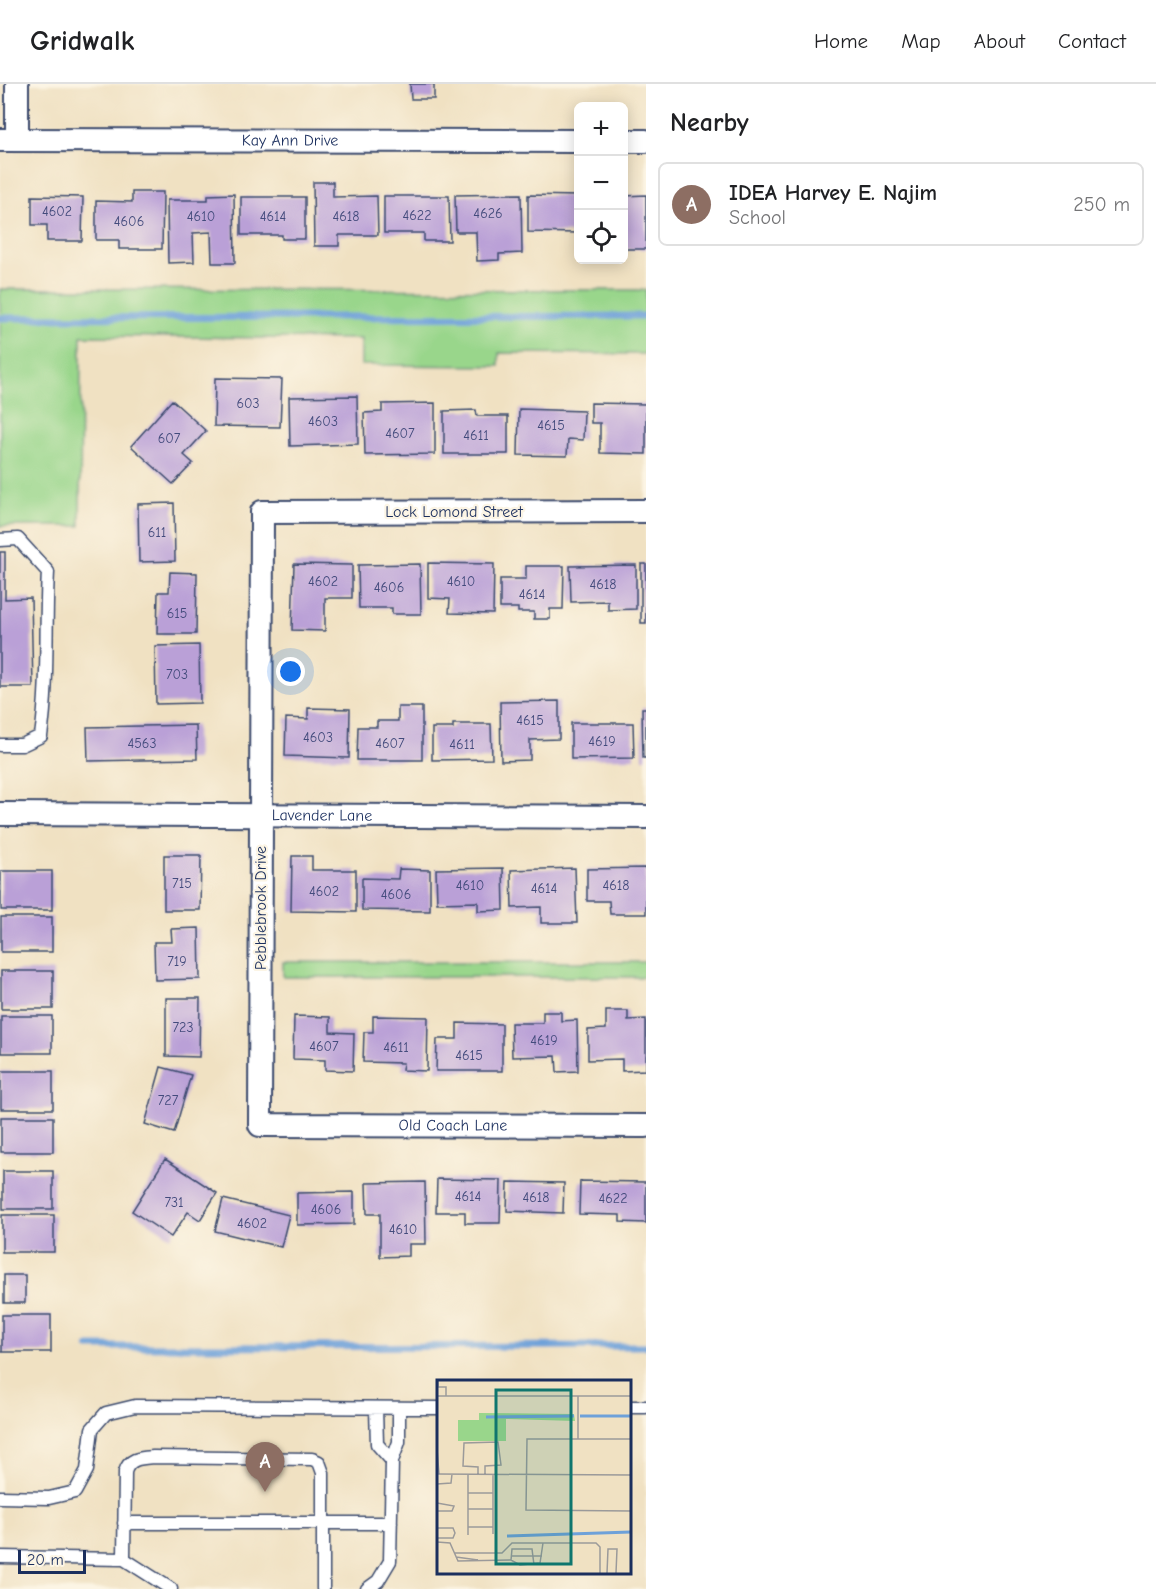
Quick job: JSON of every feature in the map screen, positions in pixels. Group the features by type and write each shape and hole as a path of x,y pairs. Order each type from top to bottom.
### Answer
{"street":[{"path":"9,140 18,84"},
{"name":"Kay Ann Drive","path":"9,140 574,141"},
{"path":"628,141 646,141"},
{"name":"Lock Lomond Street","path":"262,512 646,511"},
{"name":"Pebblebrook Drive","path":"260,1125 262,512"},
{"name":"Lavender Lane","path":"0,814 646,817"},
{"name":"Old Coach Lane","path":"260,1125 646,1126"}],"lane":[{"path":"0,540 18,539 48,572 46,706 41,736 22,745 0,745"},
{"path":"0,1497 50,1498 75,1492 87,1470 92,1429 106,1413 135,1406 437,1408"},
{"path":"367,1589 378,1581 390,1561 392,1461 399,1442 399,1408"},
{"path":"376,1409 377,1444 392,1461"},
{"path":"124,1559 126,1467 138,1458 312,1459 319,1462 323,1473 323,1589"},
{"path":"124,1523 391,1523"},
{"path":"0,1557 124,1559 171,1589"}],"green space":[{"path":"0,289 646,290 646,354 499,353 499,366 361,365 361,339 81,336 80,526 0,526"},
{"path":"283,962 646,962 646,977 283,977"}],"building":[{"path":"410,84 434,84 434,99 411,99"},
{"path":"313,182 333,182 333,197 377,196 378,235 339,235 339,246 314,246"},
{"path":"132,192 163,192 162,249 119,249 119,240 96,240 96,201 132,202"},
{"path":"234,194 235,263 212,263 211,232 193,233 194,262 168,263 167,200 208,200 208,195"},
{"path":"521,194 522,253 499,254 499,260 477,261 476,232 456,232 455,195"},
{"path":"528,195 574,196 574,233 528,232"},
{"path":"646,195 646,249 628,249 628,196"},
{"path":"32,196 83,197 82,241 47,241 47,225 32,225"},
{"path":"384,196 449,196 450,241 424,241 424,233 384,233"},
{"path":"241,197 305,197 305,239 282,239 282,235 241,235"},
{"path":"215,378 282,379 280,427 214,426"},
{"path":"357,396 358,444 290,446 289,397"},
{"path":"172,400 206,431 184,455 193,463 173,484 131,446"},
{"path":"435,403 435,454 365,455 364,413 382,412 382,404"},
{"path":"591,403 646,404 646,454 600,453 600,423 591,423"},
{"path":"519,409 584,411 583,440 568,439 567,456 518,455"},
{"path":"476,410 477,416 508,416 508,454 444,454 444,411"},
{"path":"174,503 175,561 139,562 138,504"},
{"path":"0,552 5,552 5,599 31,598 33,687 0,687"},
{"path":"428,563 494,564 493,614 449,613 450,599 428,598"},
{"path":"294,564 352,565 352,598 325,598 325,631 292,630"},
{"path":"420,564 421,614 392,614 392,608 359,608 358,565"},
{"path":"641,564 646,564 646,623 641,623"},
{"path":"636,565 636,609 608,610 608,601 571,602 570,566"},
{"path":"526,566 564,566 563,609 550,609 550,619 534,619 534,612 518,612 518,608 500,608 500,579 526,579"},
{"path":"170,572 197,573 196,634 157,634 158,592 169,592"},
{"path":"199,645 200,703 156,704 155,646"},
{"path":"559,701 559,739 530,740 530,760 501,761 500,702"},
{"path":"398,707 422,707 422,760 357,760 358,727 377,727 377,721 398,721"},
{"path":"308,708 350,709 349,758 285,756 286,718 308,719"},
{"path":"642,708 646,708 646,758 643,758"},
{"path":"571,723 633,723 634,758 571,759"},
{"path":"453,724 491,724 492,759 432,760 432,728 453,728"},
{"path":"196,725 197,759 88,761 87,727"},
{"path":"164,855 201,855 200,910 164,910"},
{"path":"292,856 312,856 312,870 356,870 356,912 291,911"},
{"path":"503,868 504,910 478,911 478,902 437,903 436,869"},
{"path":"575,868 577,923 541,923 541,907 512,908 511,870"},
{"path":"646,868 646,914 610,914 609,901 587,901 587,869"},
{"path":"399,869 430,870 430,911 362,910 362,878 398,879"},
{"path":"1,871 52,871 52,910 1,910"},
{"path":"1,917 52,917 52,952 1,952"},
{"path":"199,928 200,979 155,980 154,942 172,942 171,929"},
{"path":"1,971 53,971 53,1009 1,1009"},
{"path":"166,998 200,998 199,1057 166,1056"},
{"path":"606,1011 628,1011 628,1020 646,1019 646,1070 622,1071 622,1059 588,1060 588,1030 606,1029"},
{"path":"543,1012 561,1012 561,1021 577,1020 578,1071 557,1072 556,1056 512,1057 511,1023 543,1023"},
{"path":"1,1016 52,1016 52,1053 1,1053"},
{"path":"294,1016 330,1017 330,1032 354,1033 353,1071 325,1070 325,1060 293,1059"},
{"path":"373,1016 428,1017 427,1071 402,1070 403,1063 363,1062 364,1032 373,1032"},
{"path":"457,1023 502,1024 502,1071 436,1071 437,1039 457,1039"},
{"path":"161,1067 191,1075 174,1133 145,1124"},
{"path":"1,1071 53,1071 53,1109 1,1109"},
{"path":"1,1117 53,1117 53,1152 1,1152"},
{"path":"165,1159 217,1193 200,1220 188,1212 171,1237 132,1211"},
{"path":"3,1171 53,1171 53,1209 3,1209"},
{"path":"437,1179 501,1180 500,1223 465,1223 465,1212 436,1212"},
{"path":"580,1181 646,1182 646,1223 620,1222 620,1215 579,1214"},
{"path":"425,1182 426,1244 409,1244 409,1256 380,1257 380,1214 367,1214 366,1183"},
{"path":"508,1182 564,1183 563,1213 507,1211"},
{"path":"354,1192 354,1224 297,1225 297,1193"},
{"path":"223,1199 289,1215 281,1247 215,1231"},
{"path":"2,1215 54,1215 54,1252 2,1252"},
{"path":"4,1275 25,1275 25,1303 4,1303"},
{"path":"2,1315 51,1315 51,1352 2,1352"}],"waterway":[{"path":"0,318 646,316"},
{"path":"89,1347 646,1346"}],"place":[{"name":"IDEA Harvey E. Najim","path":"265,1492"}]}
